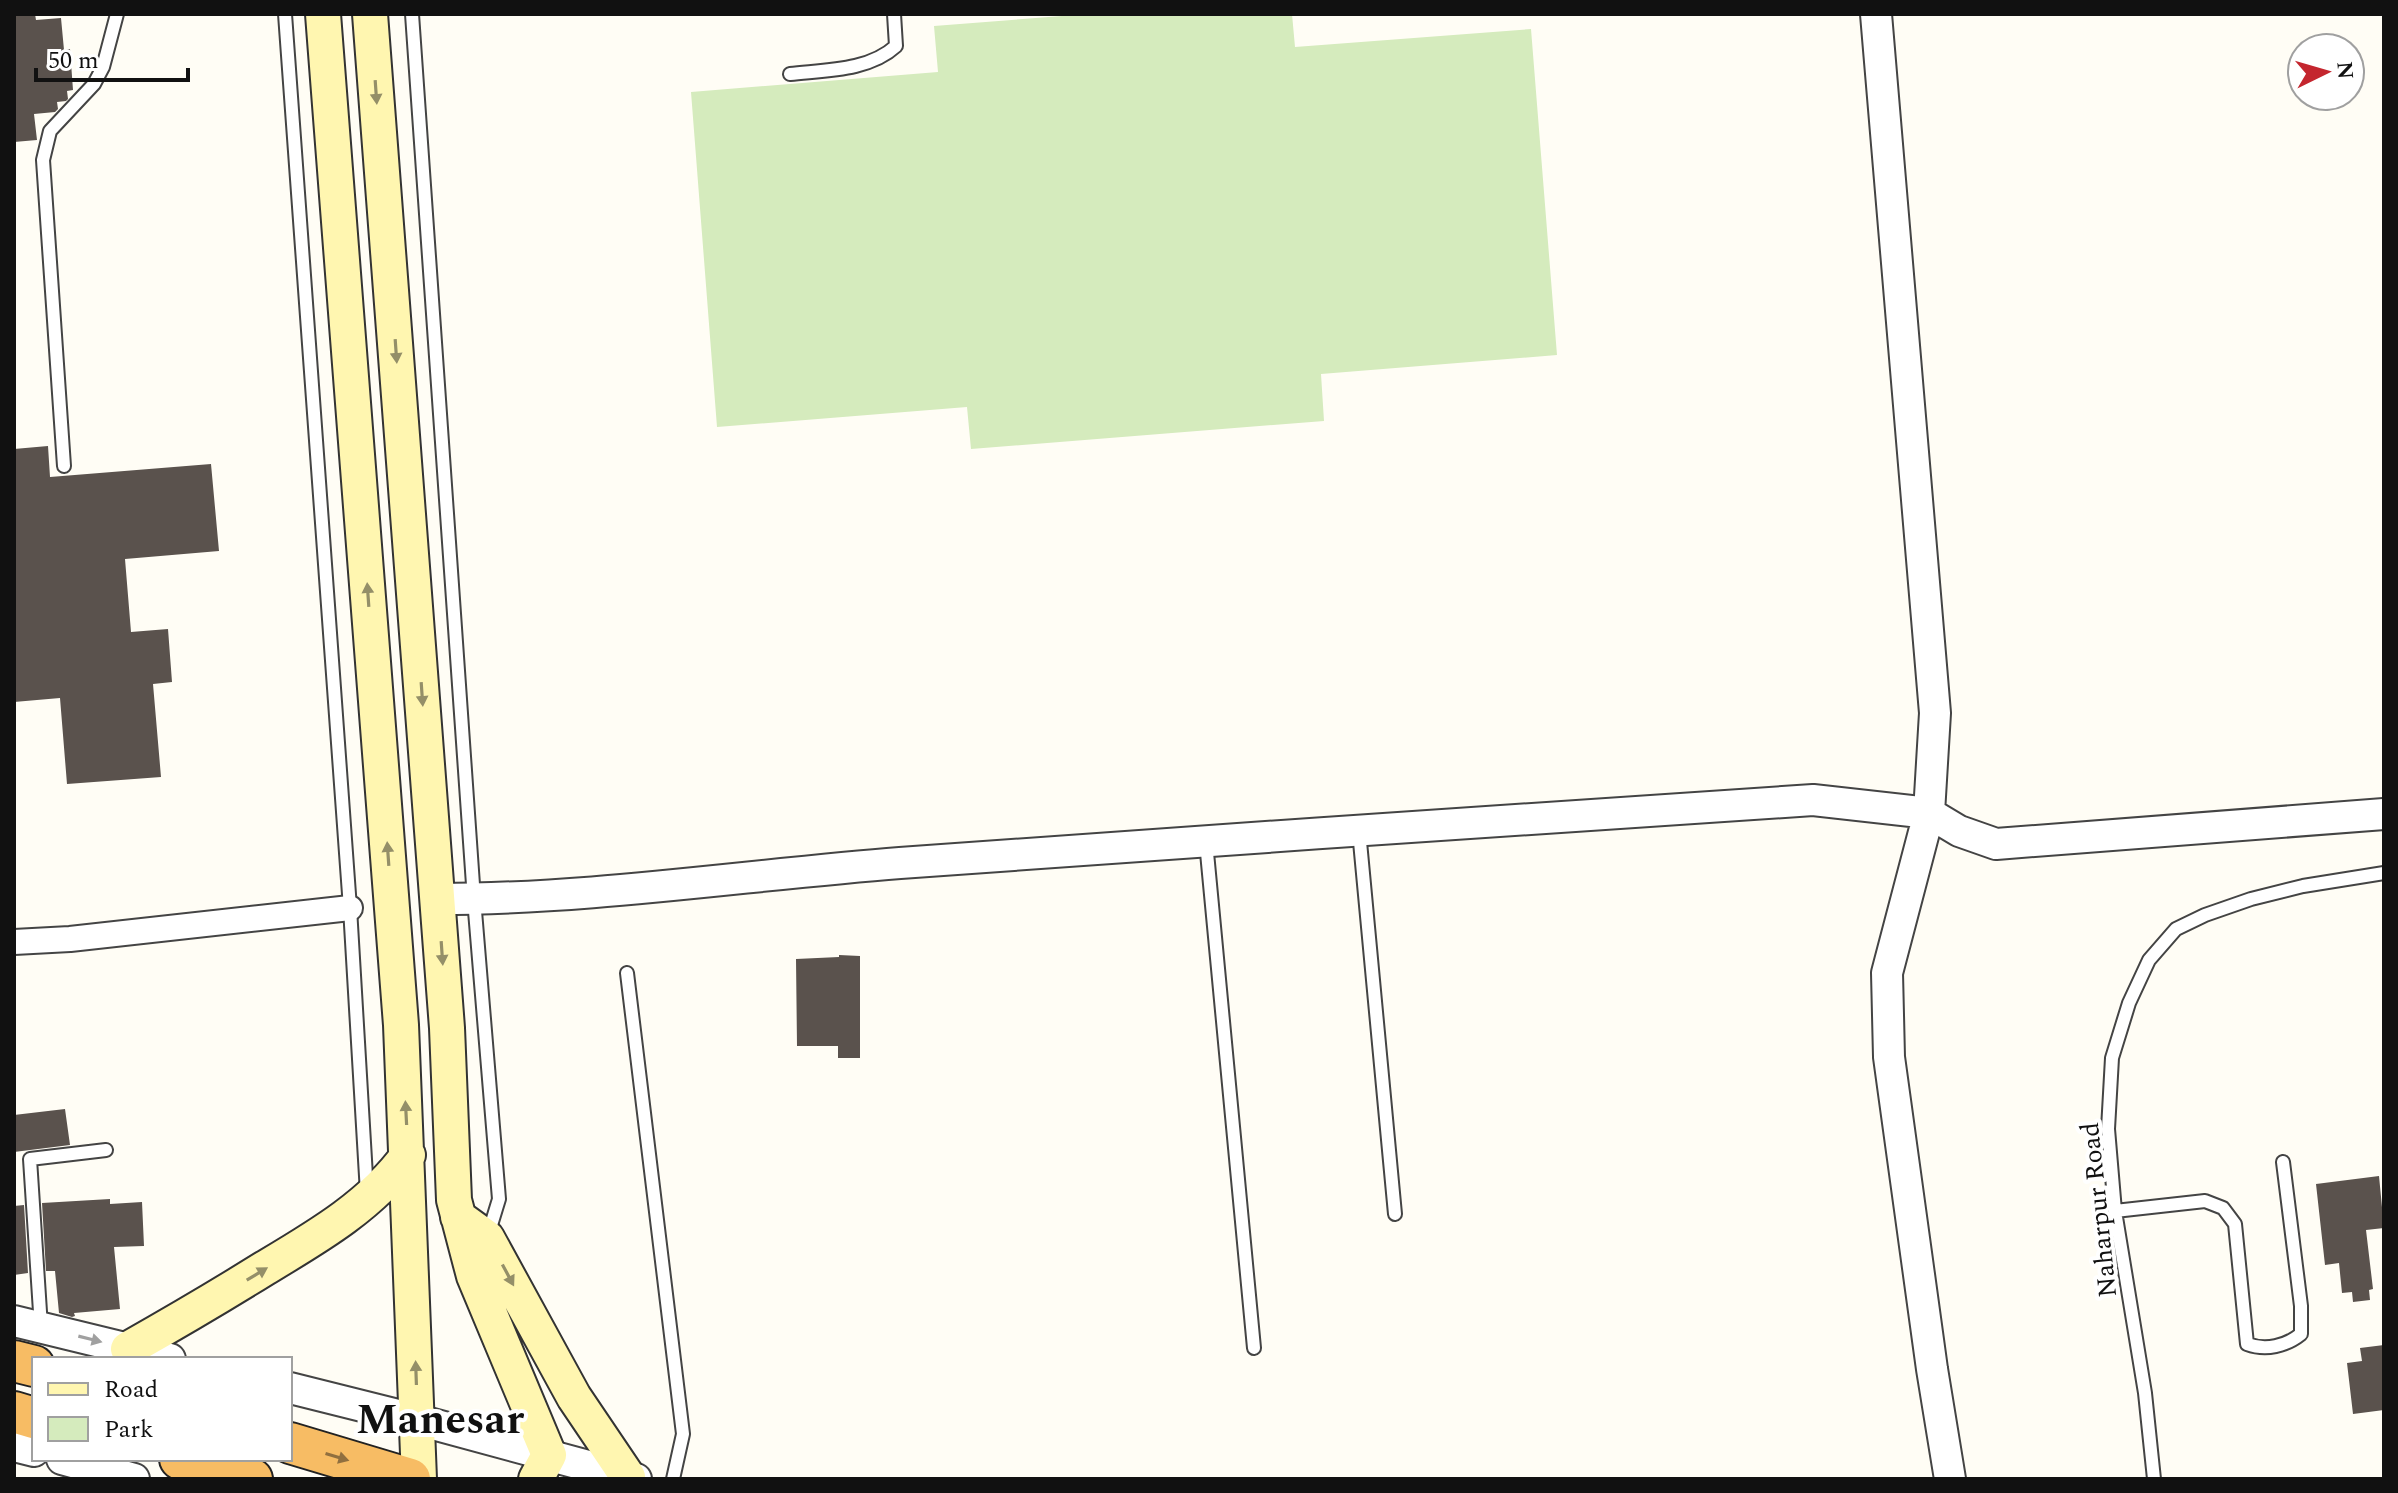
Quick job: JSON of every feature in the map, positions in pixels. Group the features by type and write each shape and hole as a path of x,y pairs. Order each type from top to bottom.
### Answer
{"highway":[{"path":"292,1444 404,1477"},
{"path":"187,1461 252,1479"}],"main road":[{"path":"323,14 401,1025 418,1420 404,1477"},
{"path":"370,14 438,899 454,1200 474,1276 543,1467"},
{"path":"128,1349 282,1258 367,1201 392,1177 408,1155"},
{"path":"458,1217 487,1238 574,1397 630,1478"}],"street":[{"path":"1876,14 1935,713 1929,813 1887,973 1889,1057 1950,1479"},
{"path":"438,899 624,890 897,864 1813,800 1929,813 1959,831 1996,844 2384,814"},
{"path":"14,942 70,939 350,908"},
{"path":"28,1324 162,1357"},
{"path":"292,1388 418,1420 543,1467 630,1478"},
{"path":"69,1461 134,1479"}],"lane":[{"path":"64,466 43,160 50,131 94,84 103,67 117,14"},
{"path":"285,14 350,908 367,1201"},
{"path":"412,14 474,899 499,1199 487,1238"},
{"path":"790,74 846,68 885,55 896,46 894,14"},
{"path":"1359,831 1395,1214"},
{"path":"1206,842 1254,1348"},
{"name":"Naharpur Road","path":"2154,1479 2145,1393 2115,1211 2108,1129 2112,1058 2129,1003 2149,960 2176,929 2251,899 2303,886 2384,873"},
{"path":"627,973 683,1434 673,1479"},
{"path":"28,1324 30,1159 106,1150"},
{"path":"2115,1211 2205,1201 2223,1208 2235,1224 2247,1344 2258,1348 2273,1347 2292,1341 2301,1334 2301,1306 2283,1162"}],"green space":[{"path":"1088,14 1292,14 1295,47 1531,29 1557,355 1321,374 1324,421 971,449 967,407 717,427 691,92 938,72 934,26"}],"building":[{"path":"14,14 35,14 36,20 61,18 64,50 70,49 73,90 67,91 66,101 57,102 55,112 34,114 37,140 14,142"},
{"path":"48,446 50,477 211,464 219,551 125,559 131,632 168,629 172,682 153,684 161,777 67,784 60,698 14,702 14,449"},
{"path":"860,956 860,1058 838,1058 838,1046 797,1046 796,959"},
{"path":"65,1109 70,1145 14,1152 14,1115"},
{"path":"2379,1176 2384,1228 2366,1230 2373,1289 2369,1290 2370,1300 2353,1302 2352,1292 2342,1293 2339,1263 2325,1265 2316,1184"},
{"path":"110,1199 110,1204 142,1202 144,1246 114,1247 120,1309 74,1313 72,1317 59,1313 55,1271 46,1271 42,1203"},
{"path":"24,1205 28,1273 14,1275 14,1206"},
{"path":"2384,1345 2384,1410 2353,1414 2347,1363 2362,1361 2360,1348"}],"district":[{"name":"Manesar","path":"440,1418"}]}
